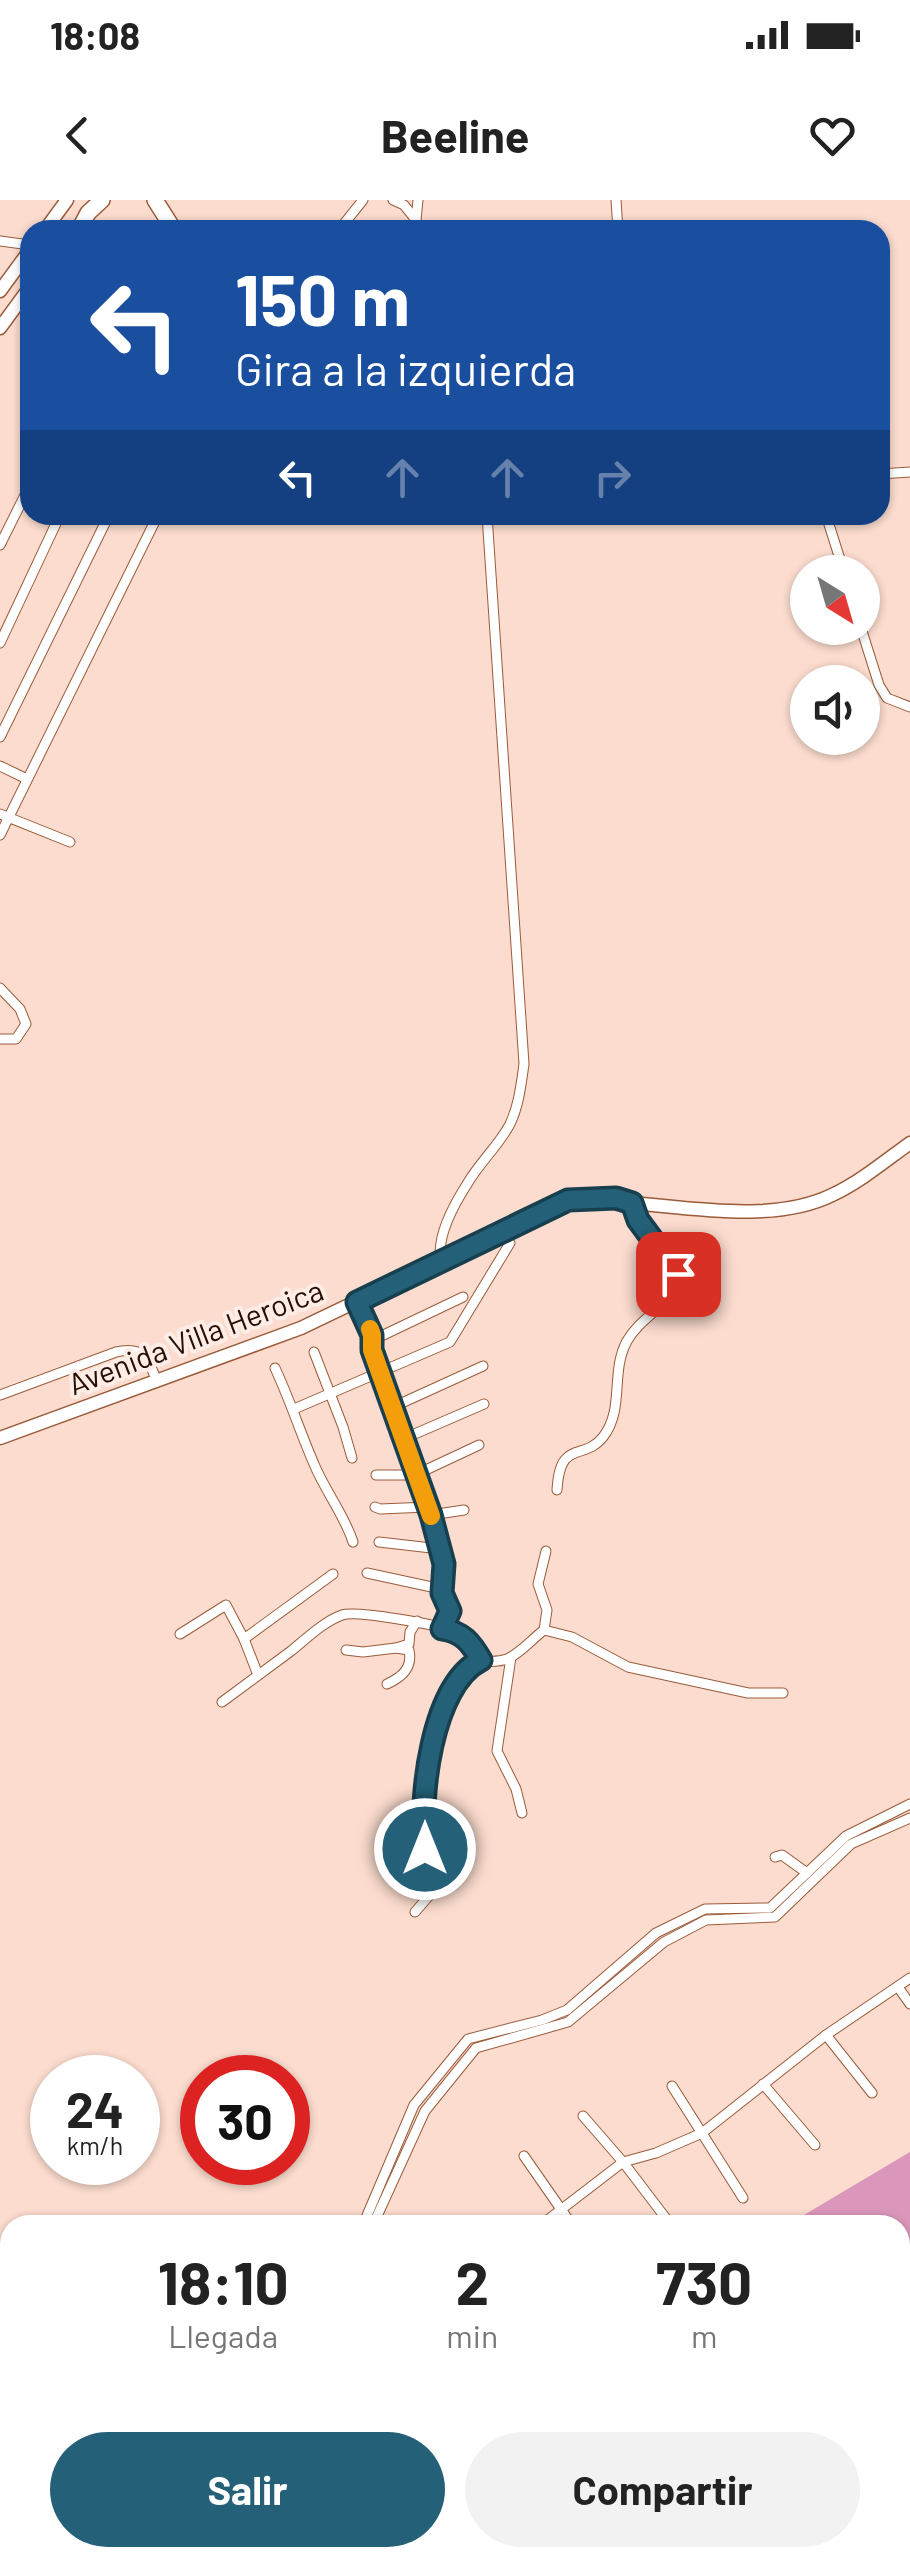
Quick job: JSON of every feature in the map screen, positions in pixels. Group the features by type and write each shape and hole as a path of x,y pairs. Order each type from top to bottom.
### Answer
{"highway":[{"path":"83,220 102,200"}],"main road":[{"path":"0,291 20,262"},
{"path":"0,328 20,301"},
{"name":"Avenida Villa Heroica","path":"0,1438 301,1328 568,1200 616,1198 632,1203 742,1211 792,1206 833,1195 910,1143"}],"street":[{"path":"347,220 363,200"},
{"path":"394,200 404,204 414,220"},
{"path":"0,544 20,505"},
{"path":"0,644 55,525"},
{"path":"0,737 104,525"},
{"path":"0,835 4,815 27,779 153,525"},
{"path":"441,1260 439,1252 445,1230 468,1182 509,1126 520,1097 524,1064 489,525"},
{"path":"829,525 839,555"},
{"path":"866,645 887,698 910,707"},
{"path":"0,766 27,779"},
{"path":"4,815 70,842"},
{"path":"0,988 20,1009 26,1024 16,1039 0,1039"},
{"path":"557,1490 566,1458 600,1441 614,1418 616,1381 626,1343 638,1325 679,1285 678,1274 638,1220 632,1203"},
{"path":"294,1409 450,1342 510,1243"},
{"path":"373,1340 463,1298"},
{"path":"357,1302 373,1340 372,1350 444,1564 441,1589 450,1611 442,1629"},
{"path":"0,1395 130,1349 150,1361 157,1382"},
{"path":"314,1352 352,1458"},
{"path":"393,1407 482,1366"},
{"path":"275,1368 315,1467 353,1542"},
{"path":"403,1440 484,1404"},
{"path":"376,1475 415,1476 478,1445"},
{"path":"375,1507 464,1510"},
{"path":"379,1542 440,1549"},
{"path":"415,1912 434,1890 422,1828 437,1725 454,1684 465,1670 481,1660 495,1662 511,1657 544,1630 547,1610 538,1584 546,1552"},
{"path":"367,1572 441,1589"},
{"path":"244,1638 333,1574"},
{"path":"180,1634 226,1605 258,1675"},
{"path":"222,1702 342,1614 417,1621 454,1631 467,1639 481,1660"},
{"path":"346,1650 363,1652 409,1644 417,1621"},
{"path":"544,1630 572,1637 628,1668 748,1693 783,1693"},
{"path":"386,1684 407,1670 411,1660 409,1650 396,1648"},
{"path":"511,1657 498,1752 522,1813"},
{"path":"367,2215 414,2104 468,2040 564,2011 656,1933 705,1909 770,1908 846,1836 910,1804"},
{"path":"378,2215 425,2110 476,2048 568,2022 664,1942 706,1920 775,1917 851,1844 910,1818"},
{"path":"775,1857 782,1856 807,1872"},
{"path":"555,2215 624,2162 702,2133 826,2034 910,1978"},
{"path":"898,1988 910,2004"},
{"path":"826,2034 872,2092"},
{"path":"764,2084 815,2145"},
{"path":"672,2086 743,2198"},
{"path":"583,2116 664,2215"},
{"path":"524,2156 565,2215"}],"shaded area":[{"path":"910,2152 910,2215 804,2215"}],"slow traffic":[{"path":"370,1329 372,1350 431,1516"}],"route":[{"path":"425,1849 424,1807 437,1725 454,1684 465,1670 481,1660 467,1639 442,1629 450,1611 441,1589 444,1564 431,1515 372,1350 372,1335 357,1302 568,1200 616,1198 632,1203 638,1220 678,1274"}]}
